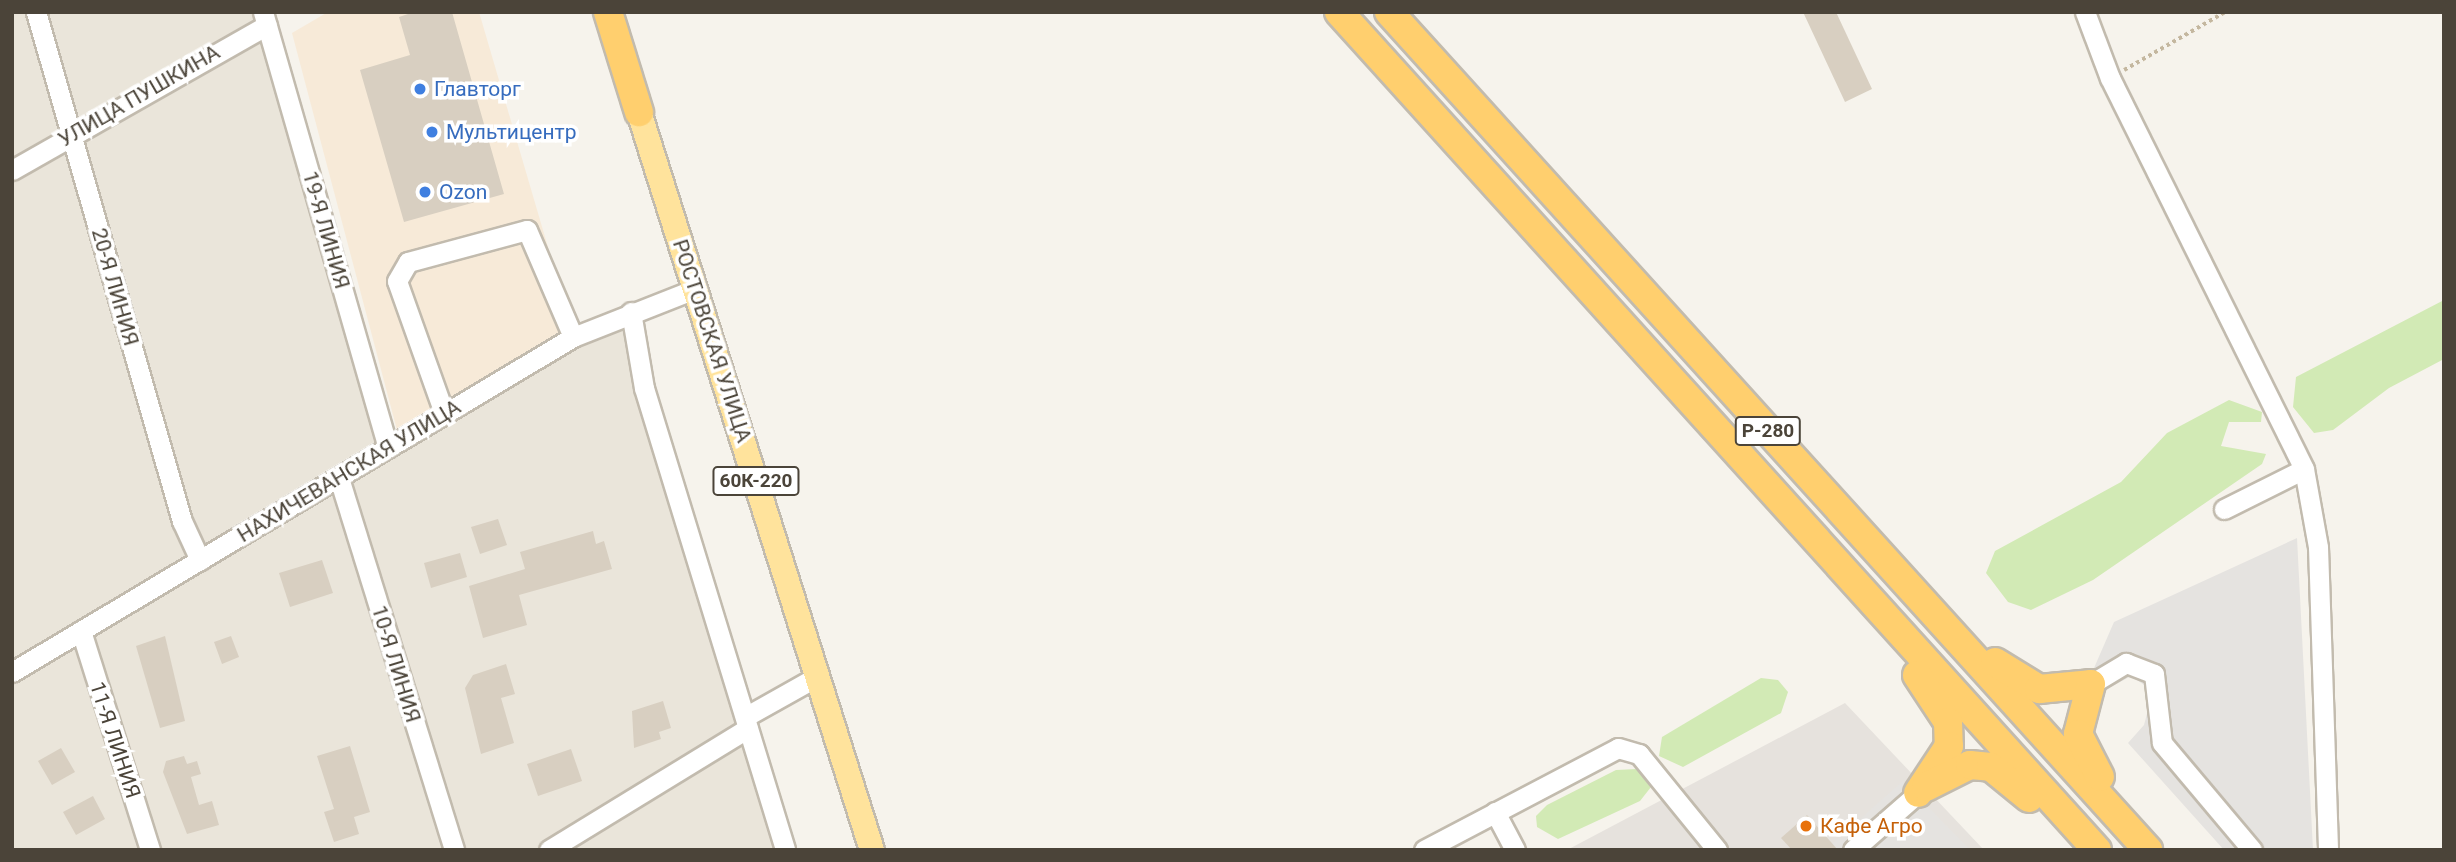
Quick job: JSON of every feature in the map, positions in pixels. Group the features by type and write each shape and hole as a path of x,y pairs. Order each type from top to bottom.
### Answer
{"highway":[{"name":"60К-220","path":"608,12 639,112"},
{"name":"60К-220","path":"613,12 639,112"},
{"name":"Р-280","path":"1339,12 2097,850"},
{"name":"Р-280","path":"1389,12 2148,850"},
{"path":"1613,260 1771,411 2006,672 2039,689 2091,684 2078,721 2085,758 2166,850"},
{"path":"1628,331 1748,489 1933,693 1948,722 1949,746 1919,793"},
{"path":"1919,793 1944,774 1991,767 2016,784 2077,850"}],"main road":[{"name":"РОСТОВСКАЯ УЛИЦА","path":"639,112 872,850"}],"street":[{"name":"20-Я ЛИНИЯ","path":"36,12 182,520 200,560"},
{"path":"2085,12 2110,78 2304,469 2318,547 2328,850"},
{"name":"УЛИЦА ПУШКИНА","path":"12,170 265,19"},
{"name":"19-Я ЛИНИЯ","path":"265,19 388,447"},
{"path":"444,414 397,281 408,262 527,230 573,337"},
{"name":"НАХИЧЕВАНСКАЯ УЛИЦА","path":"14,668 81,631 573,337 695,289"},
{"path":"631,312 645,388 785,850"},
{"path":"2224,509 2304,469"},
{"name":"10-Я ЛИНИЯ","path":"339,478 454,850"},
{"name":"11-Я ЛИНИЯ","path":"81,631 150,850"},
{"path":"2091,684 2126,663 2154,674 2162,743 2252,850"},
{"path":"549,850 818,676"},
{"path":"1424,850 1606,751 1629,750 1664,780 1717,850"},
{"path":"1853,850 1919,793"},
{"path":"1494,812 1515,850"}],"path":[{"path":"2110,78 2225,12"}],"shaded area":[{"path":"12,12 263,12 388,447 631,312 785,850 12,850"},
{"path":"328,12 479,12 572,329 397,430 292,33"},
{"path":"2297,538 2313,850 2224,850 2128,743 2144,725 2153,691 2131,676 2111,687 2094,668 2114,622"},
{"path":"1845,703 1984,850 1567,850"},
{"path":"1903,781 1970,850 1825,850"}],"green space":[{"path":"2444,300 2444,359 2389,388 2333,430 2314,433 2293,407 2296,377"},
{"path":"2229,400 2262,412 2261,422 2229,422 2221,446 2266,454 2262,464 2093,580 2031,610 2008,602 1986,573 1995,551 2121,482 2167,433"},
{"path":"1761,678 1778,680 1788,692 1781,713 1683,767 1659,756 1662,737"},
{"path":"1637,769 1651,787 1640,801 1558,839 1537,827 1536,816 1547,805 1616,770"}],"building":[{"name":"Мультицентр","path":"414,12 452,12 504,194 404,222 360,70 410,55 399,17"},
{"path":"1803,12 1836,12 1872,89 1845,102"},
{"path":"498,519 507,545 480,554 471,527"},
{"path":"593,531 596,544 604,541 612,569 519,595 527,625 483,638 469,586 525,569 520,552"},
{"path":"460,553 467,577 431,588 424,563"},
{"path":"322,560 333,593 290,607 279,573"},
{"path":"165,636 185,721 160,728 136,646"},
{"path":"231,636 239,657 222,664 214,642"},
{"path":"506,664 515,694 501,698 514,743 481,754 465,688 473,675"},
{"path":"663,701 671,728 659,732 661,739 634,748 632,711"},
{"path":"350,746 370,812 354,817 359,834 334,842 324,812 334,809 317,756"},
{"path":"61,748 75,772 52,785 38,761"},
{"path":"571,749 582,781 538,796 527,764"},
{"path":"184,756 187,764 197,761 201,774 191,777 199,805 212,801 219,825 187,834 163,772 166,761"},
{"path":"93,796 105,819 76,835 63,812"},
{"name":"Кафе Агро","path":"1807,815 1838,850 1792,850 1781,838"}],"place":[{"name":"Главторг","path":"420,89"},
{"name":"Мультицентр","path":"432,132"},
{"name":"Ozon","path":"425,192"},
{"name":"Кафе Агро","path":"1806,826"}]}
